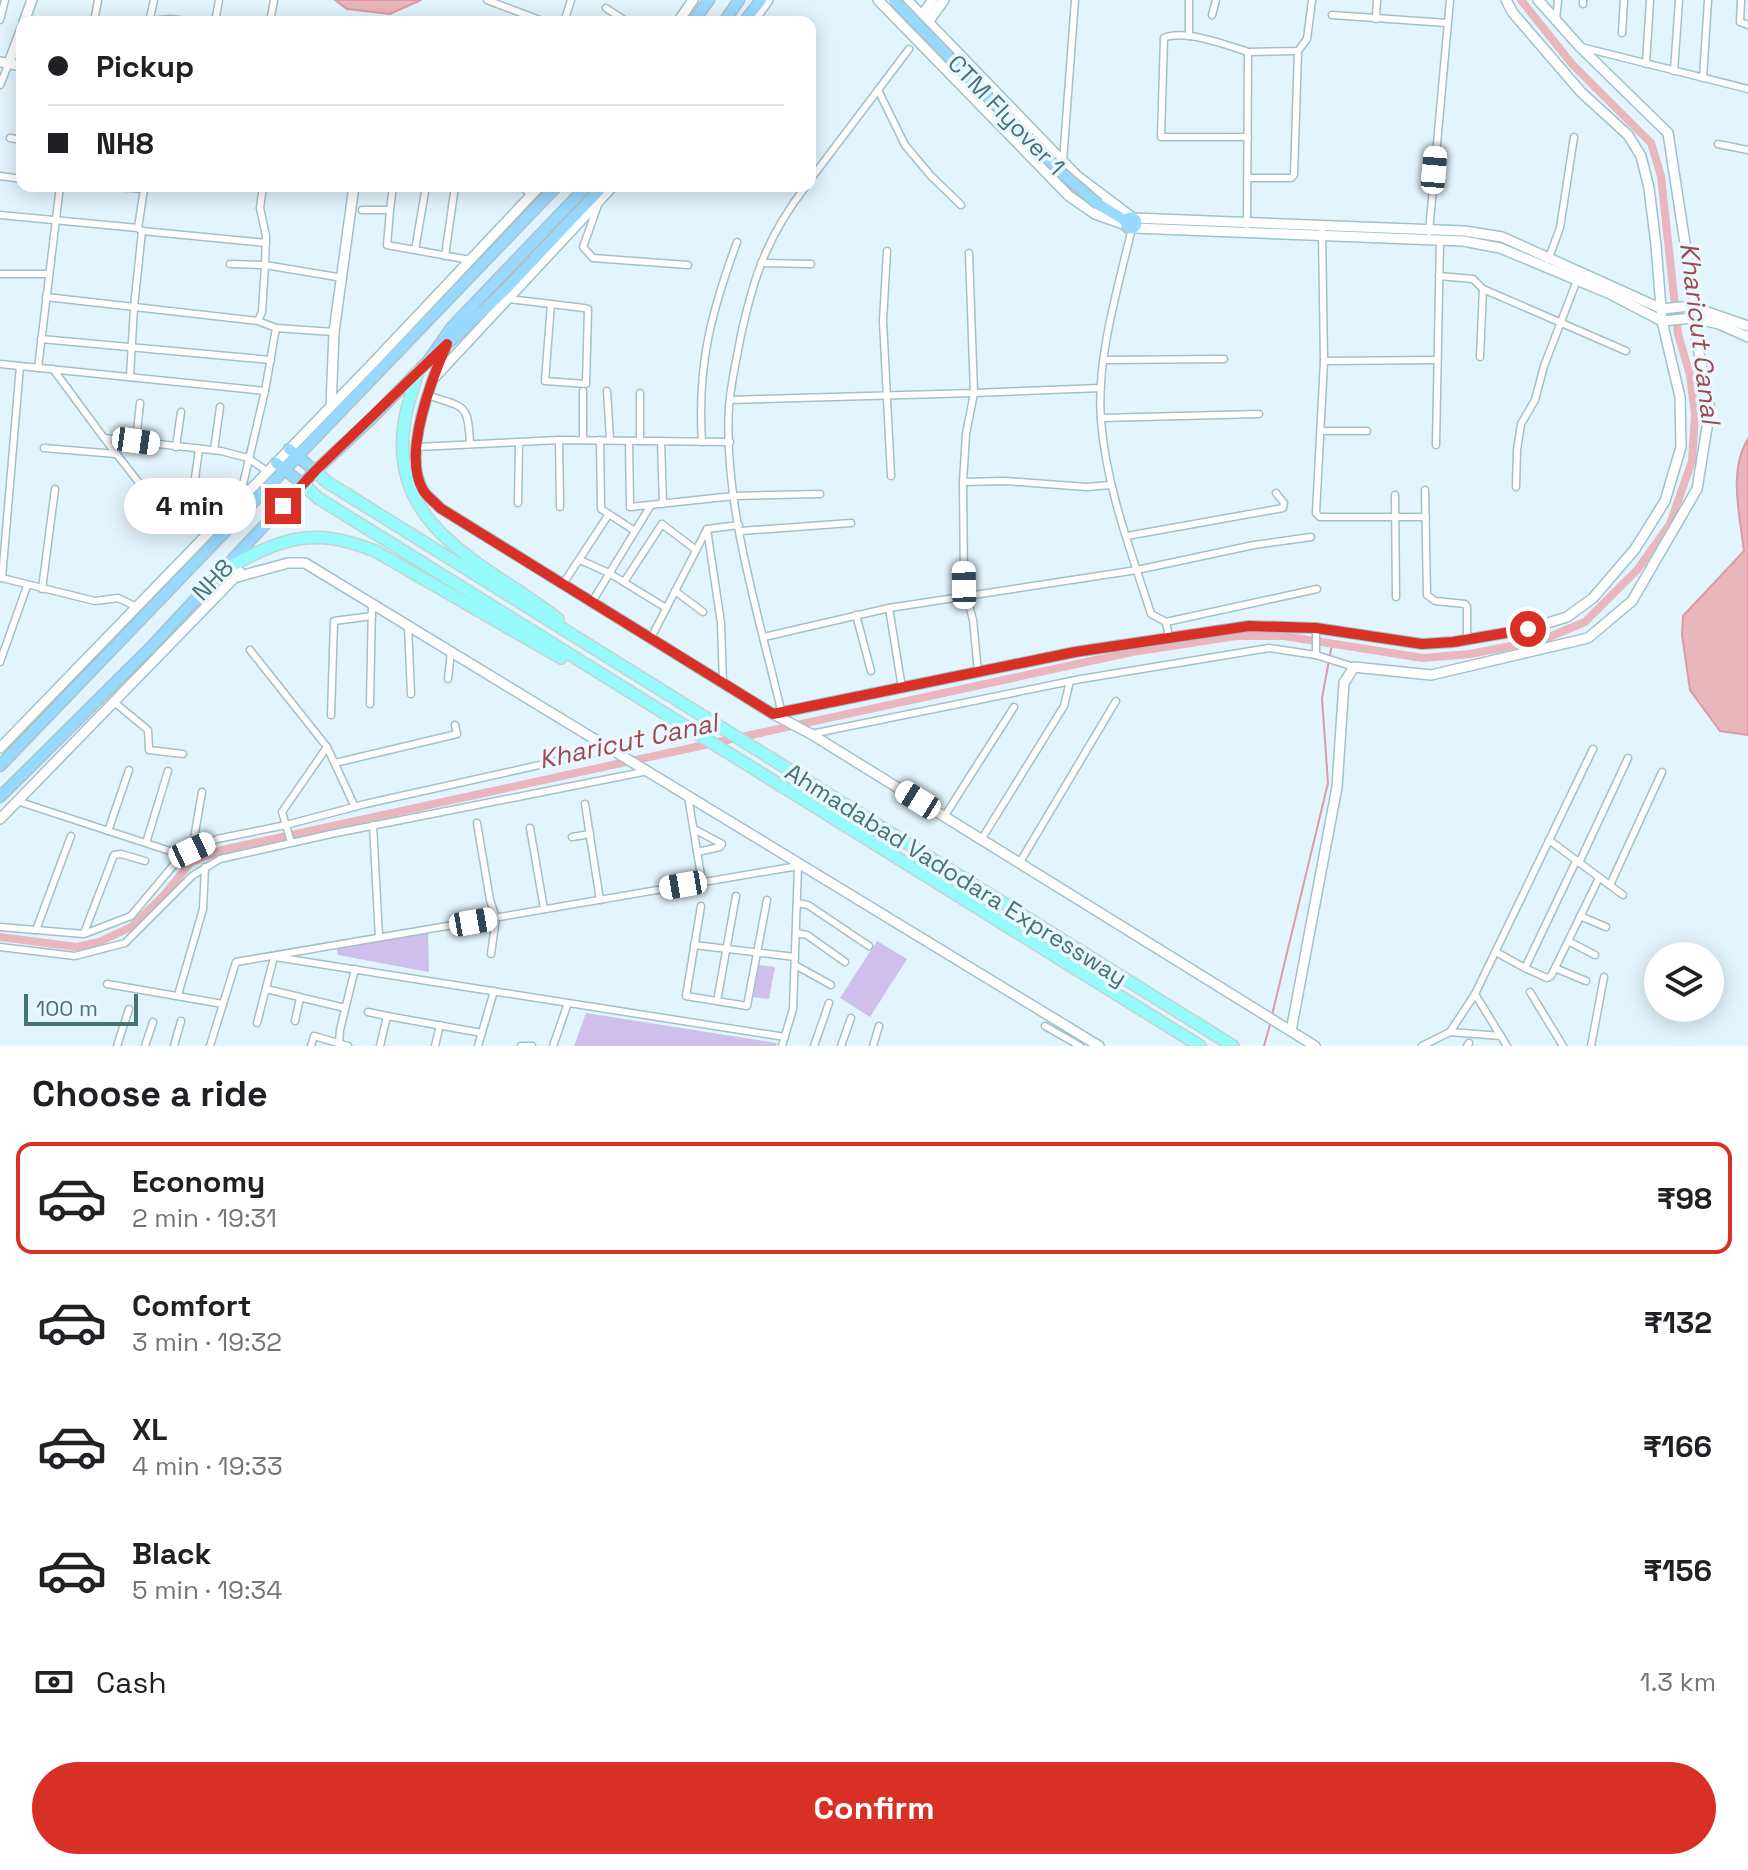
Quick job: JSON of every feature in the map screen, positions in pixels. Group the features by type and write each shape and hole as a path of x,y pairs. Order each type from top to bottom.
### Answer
{"highway":[{"path":"418,372 403,425 404,458 412,490 428,520 452,545 555,617 584,643"},
{"name":"Ahmadabad Vadodara Expressway","path":"315,471 327,482 584,643 1233,1046"},
{"name":"Ahmadabad Vadodara Expressway","path":"304,485 318,498 1200,1046"},
{"path":"223,570 274,544 309,537 348,540 375,551 581,670 609,680"}],"main road":[{"path":"749,16 761,0"},
{"name":"CTM Flyover 1","path":"894,0 1063,174 1098,204 1130,224"},
{"name":"NH8","path":"0,766 118,643 152,600 276,468 551,192"},
{"name":"NH8","path":"0,797 152,646 315,471 418,372 452,327 581,192"},
{"path":"428,361 490,303 597,192"},
{"path":"292,452 315,471"},
{"path":"276,468 304,485"},
{"path":"109,635 118,643"},
{"path":"61,736 71,745"}],"street":[{"path":"0,20 5,0"},
{"path":"487,0 529,16"},
{"path":"878,0 1069,196 1095,214 1130,224 1429,234 1464,231 1502,237 1577,280 1665,321 1695,313 1748,337"},
{"path":"907,0 1076,175 1130,224"},
{"path":"816,172 916,39 933,0"},
{"path":"924,17 944,0"},
{"path":"1063,161 1075,0"},
{"path":"1189,0 1189,36"},
{"path":"1212,15 1216,0"},
{"path":"1248,178 1291,178 1294,175 1298,51 1307,39 1312,0"},
{"path":"1376,19 1377,0"},
{"path":"1429,234 1450,0"},
{"path":"777,712 1075,652 1249,626 1316,628 1422,644 1467,640 1528,629 1567,617 1593,598 1616,573 1665,501 1681,447 1680,397 1663,309 1649,188 1641,156 1628,135 1581,92 1513,13 1506,0"},
{"path":"811,734 1070,681 1269,648 1316,655 1354,667 1431,675 1588,638 1632,601 1697,489 1710,409 1695,333 1693,295 1668,133 1580,47 1538,0"},
{"path":"1556,21 1558,0"},
{"path":"1622,33 1624,0"},
{"path":"1646,64 1650,0"},
{"path":"1674,71 1679,0"},
{"path":"1703,78 1708,0"},
{"path":"1741,0 1740,22 1748,25"},
{"path":"606,8 618,16"},
{"path":"1332,15 1447,23"},
{"path":"1248,137 1161,137 1164,38 1170,35 1189,36 1248,52 1298,51"},
{"path":"0,85 5,62 16,40"},
{"path":"1580,47 1748,89"},
{"path":"1247,227 1248,52"},
{"path":"878,90 905,145 961,205"},
{"path":"1547,262 1560,228 1574,137"},
{"path":"10,138 16,139"},
{"path":"1718,144 1748,150"},
{"path":"38,368 59,192"},
{"path":"130,377 144,192"},
{"path":"258,321 262,312 266,243 260,208 262,192"},
{"path":"331,406 334,332 353,192"},
{"path":"392,192 387,245 470,260"},
{"path":"415,250 425,192"},
{"path":"445,256 454,192"},
{"path":"528,192 531,195"},
{"path":"292,452 331,406 534,192"},
{"path":"431,381 607,192"},
{"path":"777,712 734,496 730,400 745,320 761,263 775,230 802,192"},
{"path":"599,201 583,247 593,258 688,265"},
{"path":"362,210 390,210"},
{"path":"0,215 266,243"},
{"path":"1130,224 1105,360 1101,418 1110,485 1151,614 1166,622 1317,589"},
{"path":"1322,230 1324,361 1317,516 1426,517"},
{"path":"1429,234 1440,240 1500,248 1547,262 1663,309 1748,326"},
{"path":"1436,445 1440,240"},
{"path":"702,442 700,402 704,351 717,297 737,242"},
{"path":"887,251 883,321 891,476"},
{"path":"969,253 974,393 966,434 963,482 964,585 973,620 978,672"},
{"path":"761,263 811,264"},
{"path":"230,264 265,265 343,278"},
{"path":"0,274 48,274"},
{"path":"1439,276 1473,279 1483,289 1626,351"},
{"path":"1516,487 1521,424 1535,400 1577,280"},
{"path":"1480,357 1483,289"},
{"path":"46,297 258,321 276,328 334,332"},
{"path":"509,299 551,304 588,309 586,384 545,381 551,304"},
{"path":"240,501 276,328"},
{"path":"41,339 271,360"},
{"path":"447,344 426,395 414,461 422,489 440,508 723,683 777,712 1315,1046"},
{"path":"1105,360 1224,359"},
{"path":"1324,361 1437,360"},
{"path":"0,364 265,391"},
{"path":"20,366 1,578 95,601 118,598 137,607"},
{"path":"53,369 147,493"},
{"path":"730,400 1101,388"},
{"path":"583,391 583,440"},
{"path":"607,391 610,440"},
{"path":"640,393 640,441"},
{"path":"426,395 461,407 469,417 470,444"},
{"path":"136,441 140,403"},
{"path":"214,450 220,407"},
{"path":"176,447 181,412"},
{"path":"1101,418 1259,414"},
{"path":"1322,431 1367,431"},
{"path":"0,748 137,607 152,600 240,501 276,468 214,450 104,438"},
{"path":"417,447 559,440 730,442"},
{"path":"559,440 560,507"},
{"path":"600,440 601,509 635,531"},
{"path":"629,441 630,507 734,496 820,494"},
{"path":"661,441 663,504"},
{"path":"518,503 519,442"},
{"path":"44,448 116,454"},
{"path":"193,493 199,449"},
{"path":"963,482 1005,481 1087,487 1110,485"},
{"path":"42,589 55,489"},
{"path":"1425,490 1427,595 1435,601 1465,604 1467,640"},
{"path":"1127,536 1283,508 1284,503 1276,493"},
{"path":"1395,495 1396,597"},
{"path":"592,602 651,505"},
{"path":"563,584 609,514"},
{"path":"707,529 851,523"},
{"path":"624,582 662,524 696,550"},
{"path":"651,638 707,529"},
{"path":"707,529 721,623 723,683"},
{"path":"764,637 889,608 1137,570 1254,545 1311,537"},
{"path":"0,819 237,577 249,556"},
{"path":"580,560 609,573 666,608"},
{"path":"237,577 288,563 305,563 1093,1044"},
{"path":"0,662 27,586"},
{"path":"675,591 703,612"},
{"path":"370,704 372,604"},
{"path":"889,608 902,688"},
{"path":"856,615 871,671"},
{"path":"331,715 334,621 372,616"},
{"path":"1166,622 1169,637"},
{"path":"408,625 411,694"},
{"path":"1316,628 1316,655"},
{"path":"152,646 161,655"},
{"path":"250,650 327,747 355,807"},
{"path":"448,679 451,651"},
{"path":"1291,1031 1337,787 1344,683 1354,667"},
{"path":"981,840 1064,706 1070,681"},
{"path":"1020,862 1116,701"},
{"path":"114,702 148,730 149,750 183,754"},
{"path":"944,817 1014,707"},
{"path":"335,763 457,734 455,725"},
{"path":"291,842 282,812 327,747"},
{"path":"0,927 84,934 131,916 182,855 217,839 613,749"},
{"path":"1422,1046 1450,1032 1475,994 1593,749"},
{"path":"1525,968 1628,758"},
{"path":"108,831 129,770"},
{"path":"146,843 168,771"},
{"path":"0,947 75,956 125,943 192,876 220,859 373,825 648,771"},
{"path":"1610,885 1662,772"},
{"path":"192,850 202,792"},
{"path":"688,796 702,882"},
{"path":"17,801 182,855"},
{"path":"585,804 600,900"},
{"path":"477,823 496,918 491,954"},
{"path":"373,825 379,937"},
{"path":"530,828 544,909"},
{"path":"694,829 722,844 697,852"},
{"path":"572,837 590,834"},
{"path":"36,930 71,836"},
{"path":"1549,840 1623,895"},
{"path":"84,934 114,855 118,853 145,861"},
{"path":"210,1046 236,962 798,866"},
{"path":"272,956 568,1003 785,1043 793,1009 798,866"},
{"path":"178,995 203,909 205,867"},
{"path":"1496,952 1547,978 1551,976 1599,878"},
{"path":"717,1001 736,896"},
{"path":"701,906 686,996 747,1006 767,900"},
{"path":"797,903 808,905 869,946"},
{"path":"1580,916 1606,927"},
{"path":"796,933 807,935 845,962"},
{"path":"1568,941 1595,955"},
{"path":"694,945 795,961 831,985"},
{"path":"257,1023 272,956"},
{"path":"1555,968 1586,981"},
{"path":"339,1044 355,969"},
{"path":"1591,1046 1604,977"},
{"path":"107,984 223,1004"},
{"path":"266,989 345,1008"},
{"path":"478,1046 494,991"},
{"path":"1530,992 1561,1043 1551,1046"},
{"path":"1475,994 1507,1046"},
{"path":"295,1021 300,998"},
{"path":"553,1046 568,1003"},
{"path":"727,1013 728,1003"},
{"path":"814,1046 829,1003"},
{"path":"117,1046 129,1009"},
{"path":"368,1012 482,1033"},
{"path":"380,1046 387,1016"},
{"path":"841,1046 851,1018"},
{"path":"174,1046 181,1021"},
{"path":"145,1046 153,1022"},
{"path":"435,1046 440,1025"},
{"path":"873,1046 879,1026"},
{"path":"1045,1026 1080,1046"},
{"path":"1450,1032 1501,1036"},
{"path":"311,1046 314,1036 348,1046"},
{"path":"1063,1046 1067,1038"},
{"path":"521,1046 532,1046"}],"shaded area":[{"path":"335,0 421,0 390,14 347,9"},
{"path":"1748,439 1748,735 1720,731 1690,690 1682,635 1683,616 1744,551 1737,479 1738,465"},
{"path":"428,929 429,972 338,955 336,945"},
{"path":"877,941 907,959 870,1017 840,998"},
{"path":"759,965 775,967 769,999 753,997"},
{"path":"586,1013 777,1043 776,1046 574,1046"}],"waterway":[{"name":"Kharicut Canal","path":"0,937 77,947 99,942 131,927 164,895 191,862 222,850 1132,652 1236,636 1284,636 1423,658 1470,654 1542,640 1585,622 1637,570 1670,524 1692,461 1695,415 1690,375 1678,334 1661,176 1651,143 1572,64 1521,0"},
{"path":"1272,1015 1328,783 1322,698 1332,644"},
{"path":"1264,1046 1271,1021"}],"route":[{"path":"283,506 316,470 447,344 428,387 414,461 422,489 440,508 773,714 1075,652 1249,626 1297,626 1422,644 1491,637 1528,629"}]}
